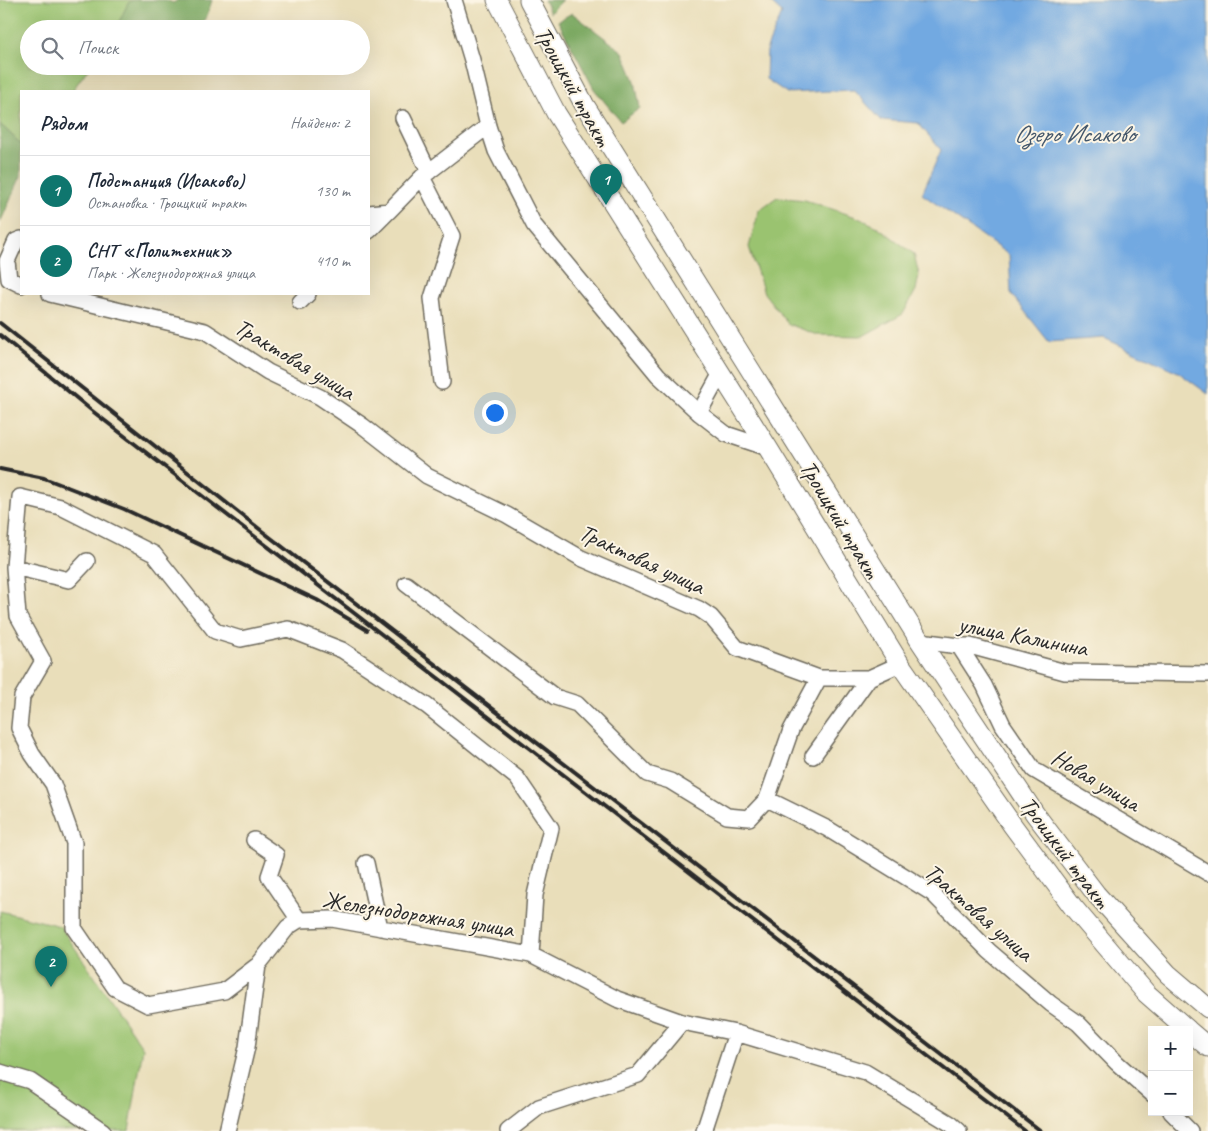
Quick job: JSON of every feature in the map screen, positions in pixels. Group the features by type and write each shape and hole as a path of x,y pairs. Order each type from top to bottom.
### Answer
{"main road":[{"name":"Троицкий тракт","path":"497,0 556,112 722,374 900,664 1072,907 1146,993 1183,1026"},
{"name":"Троицкий тракт","path":"529,0 584,104 920,641 1035,814 1096,894 1168,974 1208,1008"},
{"name":"Троицкий тракт","path":"1193,1034 1208,1047"}],"street":[{"path":"454,0 496,151 534,225 658,375 699,413 726,434 768,448"},
{"path":"403,118 452,236 432,298 442,382"},
{"path":"370,230 426,174 488,126"},
{"path":"370,213 389,210"},
{"path":"20,239 16,241 7,260 10,279 20,284"},
{"name":"Трактовая улица","path":"54,295 205,331 268,372 327,402 363,426 426,476 508,514 582,558 698,609 711,618 737,648 819,678"},
{"path":"699,413 722,374"},
{"name":"Железнодорожная улица","path":"531,955 535,895 551,828 517,778 427,706 342,650 288,629 241,639 215,631 154,554 61,507 20,497 14,567 18,616 43,661 22,697 19,728 32,754 54,784 74,843 74,928 115,988 148,1005 224,991 258,966 288,927 299,920 332,919 531,955 617,999 682,1022 736,1033 865,1072 951,1124 959,1131"},
{"path":"14,567 69,580 87,561"},
{"path":"406,584 555,697 576,704 647,774 670,781 727,816 749,818 766,799 791,730 819,678 869,678 900,664"},
{"name":"улица Калинина","path":"920,641 970,646 1065,672 1208,674"},
{"name":"Новая улица","path":"959,646 984,685 1003,725 1034,770 1208,873"},
{"path":"813,756 869,678"},
{"name":"Трактовая улица","path":"766,799 828,829 932,893 989,951 1051,1004 1078,1023 1117,1063 1148,1090"},
{"path":"254,840 276,855 269,876 299,920"},
{"path":"366,863 380,928"},
{"name":"Железнодорожная улица","path":"226,1130 247,1048 258,966"},
{"path":"508,1131 539,1107 638,1075 682,1022"},
{"path":"704,1131 736,1033"},
{"path":"0,1072 30,1081 103,1131"},
{"path":"1175,1116 1190,1131"}],"green space":[{"path":"0,0 139,0 125,20 20,20 20,75 84,75 73,90 20,90 20,143 0,124"},
{"path":"133,0 166,0 173,3 178,0 212,0 204,20 120,20 128,3"},
{"path":"544,0 563,0 550,13"},
{"path":"572,13 623,52 635,81 640,108 621,122 594,89 558,21"},
{"path":"0,124 20,143 20,178 0,223"},
{"path":"777,197 805,200 856,217 878,227 914,254 919,275 916,290 903,314 863,336 818,335 788,324 764,293 749,247 759,210"},
{"path":"0,911 60,926 143,1048 129,1131 0,1131"}],"water":[{"name":"Озеро Исаково","path":"768,0 1208,0 1208,394 1178,372 1104,338 1049,342 1011,294 1009,255 922,194 941,150 918,123 881,120 854,90 787,93 766,79 767,48 782,13"}],"railway":[{"path":"0,323 262,531 1041,1131"},
{"path":"0,335 91,410 1025,1131"},
{"path":"0,469 44,478 124,509 317,600 367,630"}],"place":[{"name":"Подстанция (Исаково)","path":"606,205"},
{"name":"СНТ «Политехник»","path":"51,987"}]}
